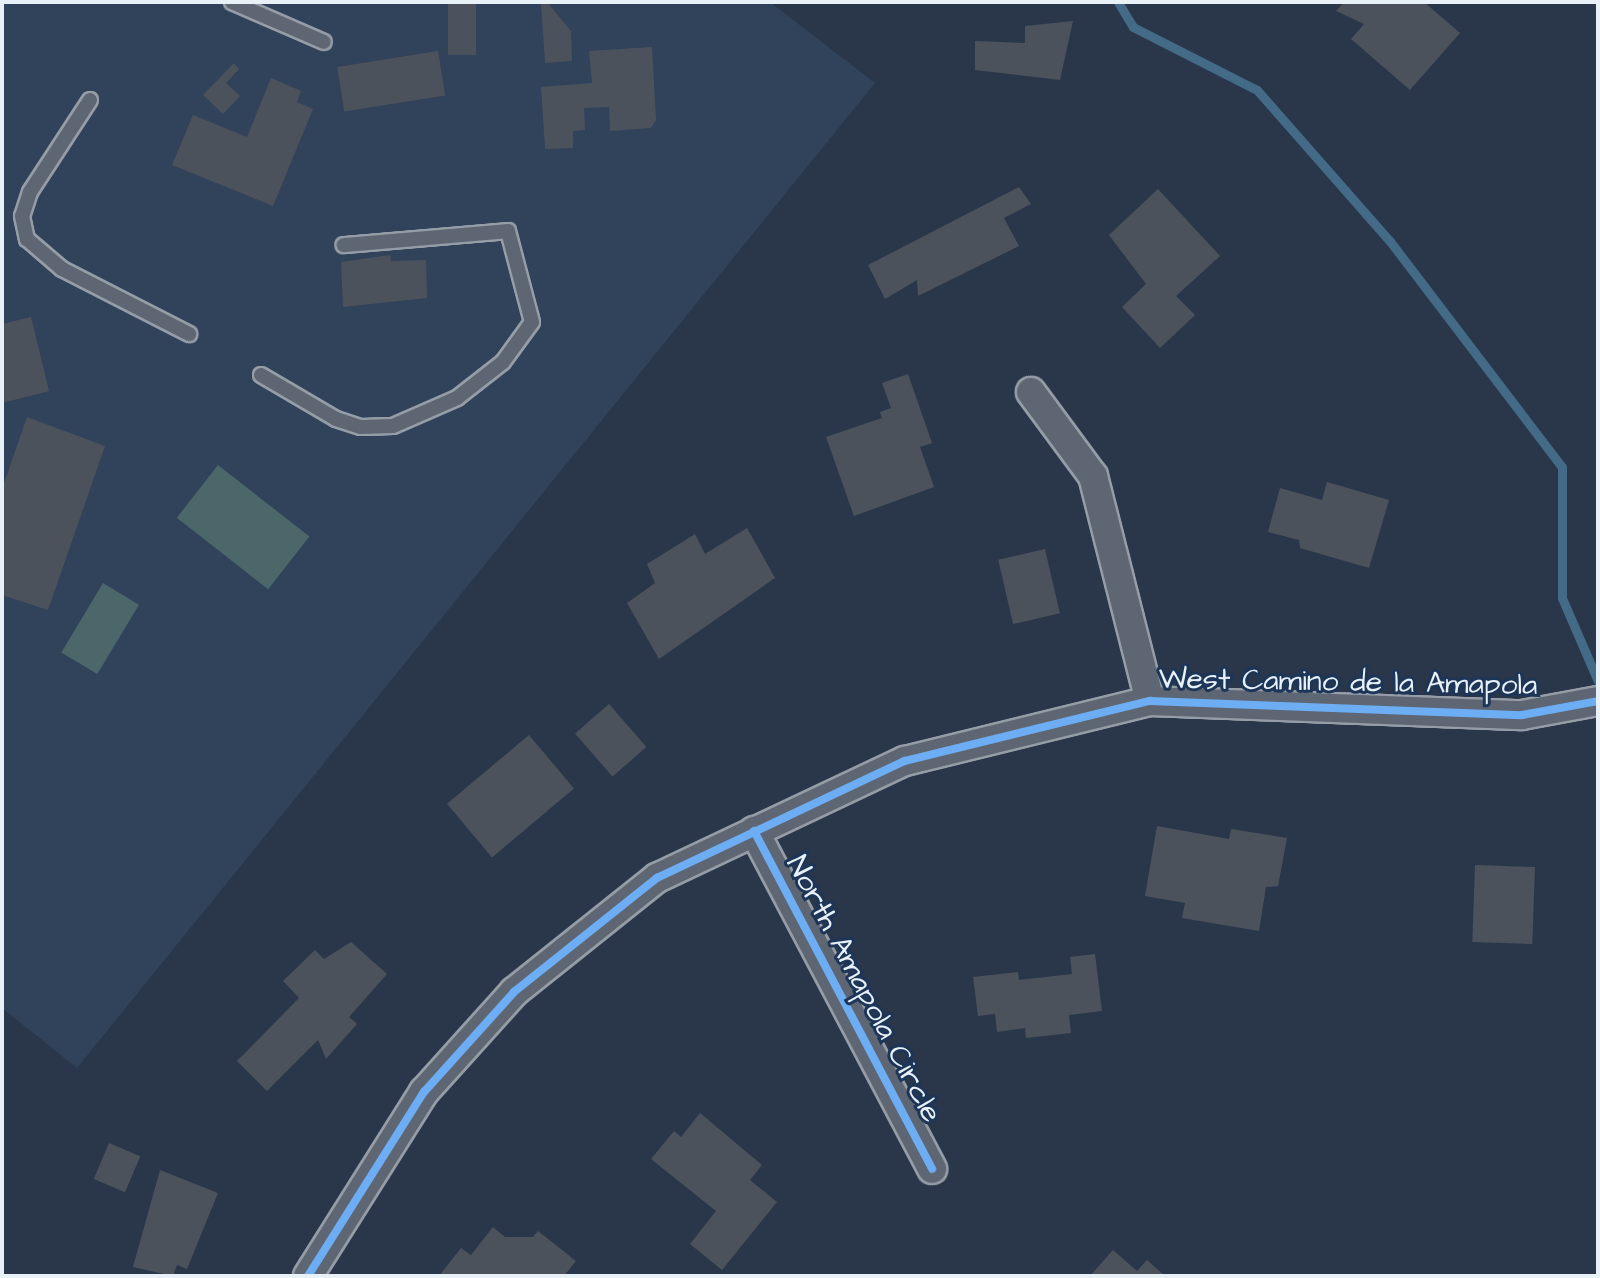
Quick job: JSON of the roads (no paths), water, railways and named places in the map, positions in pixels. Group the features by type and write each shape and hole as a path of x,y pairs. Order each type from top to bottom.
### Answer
{"street":[{"path":"1031,392 1093,476 1150,701"},
{"name":"West Camino de la Amapola","path":"308,1276 424,1092 514,992 657,878 905,761 1150,701 1522,715 1598,701"},
{"name":"North Amapola Circle","path":"754,831 932,1169"}],"lane":[{"path":"232,2 324,42"},
{"path":"90,100 30,192 22,216 27,239 62,269 189,334"},
{"path":"261,375 336,419 361,427 393,426 457,398 503,362 532,322 508,231 344,245"}],"waterway":[{"path":"1118,2 1133,27 1257,90 1389,240 1562,467 1562,598 1598,681"}]}
